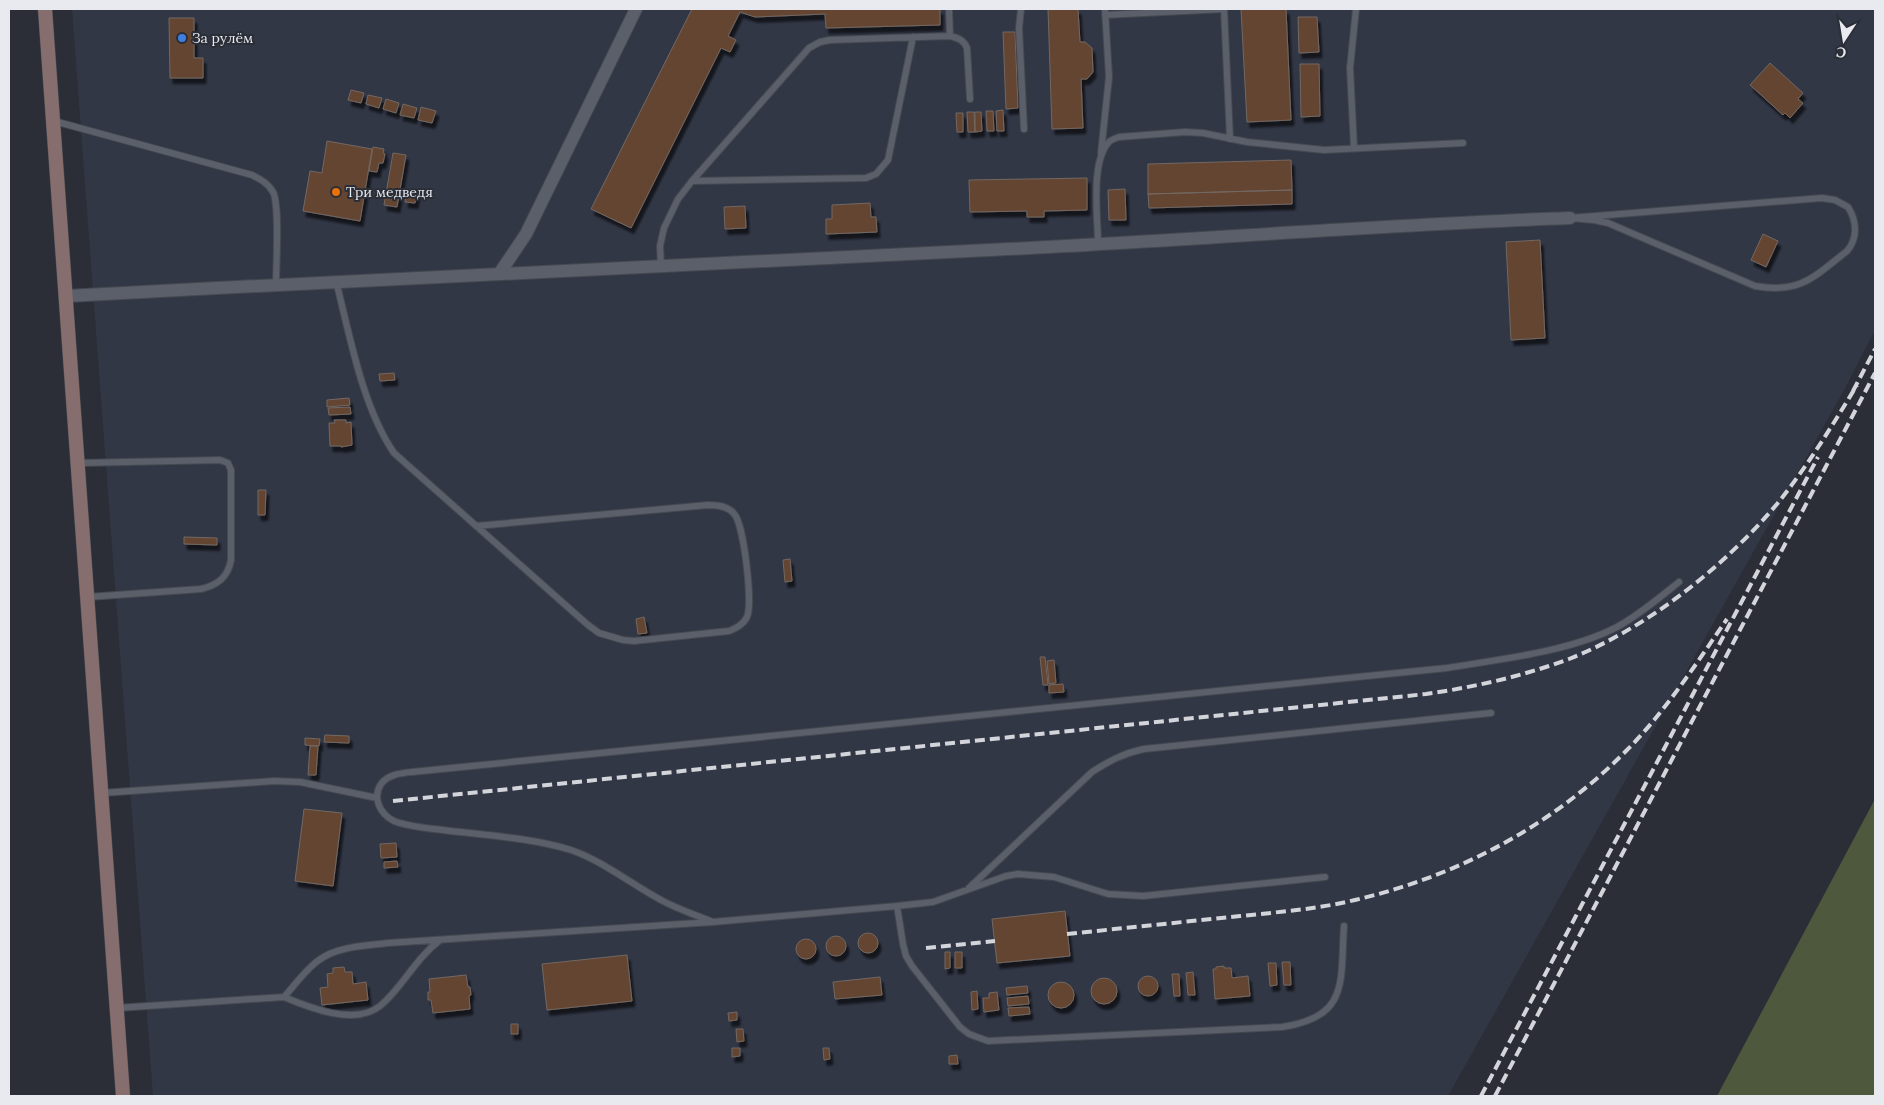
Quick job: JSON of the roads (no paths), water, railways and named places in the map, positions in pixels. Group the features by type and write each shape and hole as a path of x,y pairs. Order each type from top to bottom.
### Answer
{"main road":[{"path":"45,9 123,1096"}],"street":[{"path":"499,274 526,234 636,9"},
{"path":"67,296 1098,244 1425,224 1570,218"}],"lane":[{"path":"949,9 950,36"},
{"path":"1021,9 1019,28 1024,128"},
{"path":"1098,244 1097,175 1109,77 1105,12 1224,9 1230,139"},
{"path":"1354,148 1350,68 1356,9"},
{"path":"661,266 660,246 663,233 678,200 692,181 808,48 820,42 830,40 950,36 960,39 967,48 970,99"},
{"path":"692,181 866,178 876,174 888,160 913,37"},
{"path":"54,120 252,175 266,182 273,192 276,208 276,285"},
{"path":"1100,162 1109,141 1126,135 1185,132 1310,149 1463,144"},
{"path":"1822,198 1844,203 1848,207 1854,220 1855,234 1847,251 1813,278 1801,285 1769,288 1755,286 1608,224 1594,220 1570,218 1822,198"},
{"path":"336,281 359,374 385,440 394,453 476,526 588,625 599,633 613,638 634,641 729,631 739,627 747,618 750,608 750,595 742,532 735,514 728,509 708,505 476,526"},
{"path":"79,463 220,460 228,463 231,470 231,560 227,574 222,580 202,589 88,597"},
{"path":"713,922 662,901 590,858 569,850 534,842 406,824 387,816 382,811 377,798 378,789 383,781 398,774 412,772 1457,666 1552,648 1601,634 1630,619 1679,582"},
{"path":"966,890 1092,772 1112,759 1128,752 1491,713"},
{"path":"102,793 290,782 377,798"},
{"path":"284,997 319,960 330,954 361,946 713,922 897,906 933,902 1006,876 1018,874 1054,876 1108,894 1128,896 1325,877"},
{"path":"897,906 902,944 912,966 960,1027 970,1034 988,1040 1180,1033 1298,1025 1322,1014 1331,1006 1336,997 1339,987 1344,926"},
{"path":"117,1008 284,997 311,1008 330,1012 352,1015 371,1012 385,1001 422,956 441,940"}],"railway":[{"path":"1853,391 1875,349"},
{"path":"1495,1096 1875,373"},
{"path":"393,801 1426,694 1516,676 1569,659 1627,631 1682,594 1708,573 1733,551 1777,504 1809,461 1857,385"},
{"path":"1481,1096 1818,457"},
{"path":"1067,934 1327,906 1393,890 1466,862 1501,845 1535,825 1567,803 1597,778 1626,751 1654,720 1680,687 1727,619"},
{"path":"926,948 995,941"}],"place":[{"name":"За рулём","path":"182,38"},
{"name":"Три медведя","path":"336,192"}]}
